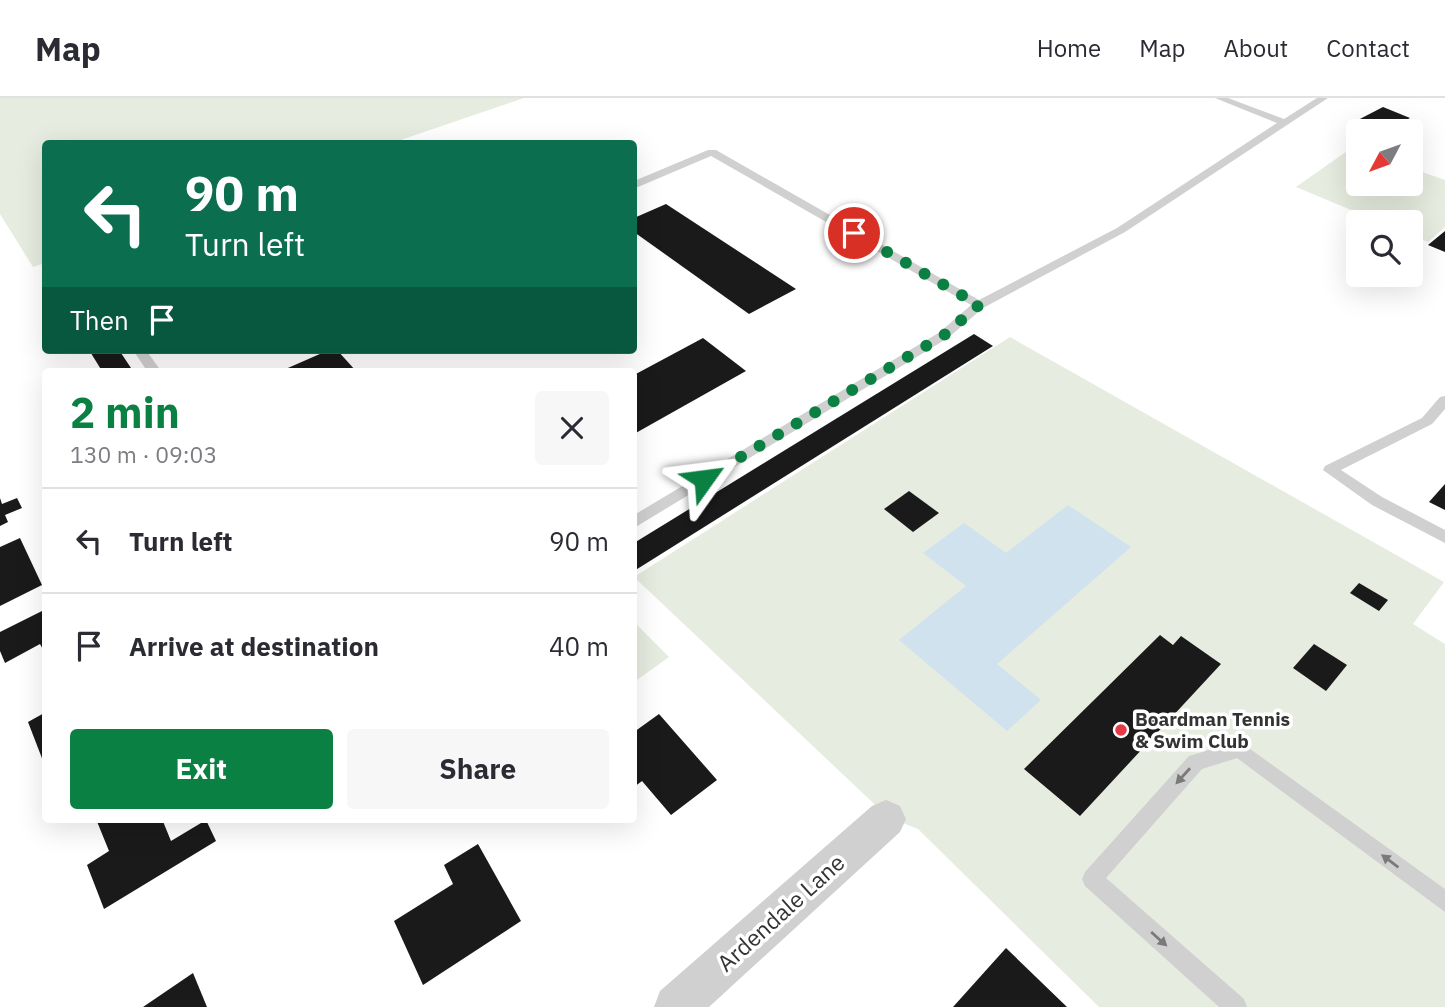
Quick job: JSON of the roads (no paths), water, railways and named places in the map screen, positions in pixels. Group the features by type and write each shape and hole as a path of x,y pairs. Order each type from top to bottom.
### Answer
{"street":[{"name":"Ardendale Lane","path":"676,1007 886,818"}],"lane":[{"path":"1220,98 1285,122"},
{"path":"637,520 944,335 979,305 1121,230 1323,98"},
{"path":"637,184 712,152 979,305"},
{"path":"1445,401 1427,421 1330,470 1377,501 1445,537"},
{"path":"1236,1007 1092,879 1196,762 1239,749 1445,902"}],"water":[{"path":"1068,505 1131,547 997,664 1041,700 1007,731 899,640 966,586 923,553 964,523 1006,553"}],"place":[{"name":"Boardman Tennis & Swim Club","path":"1121,730"}]}
